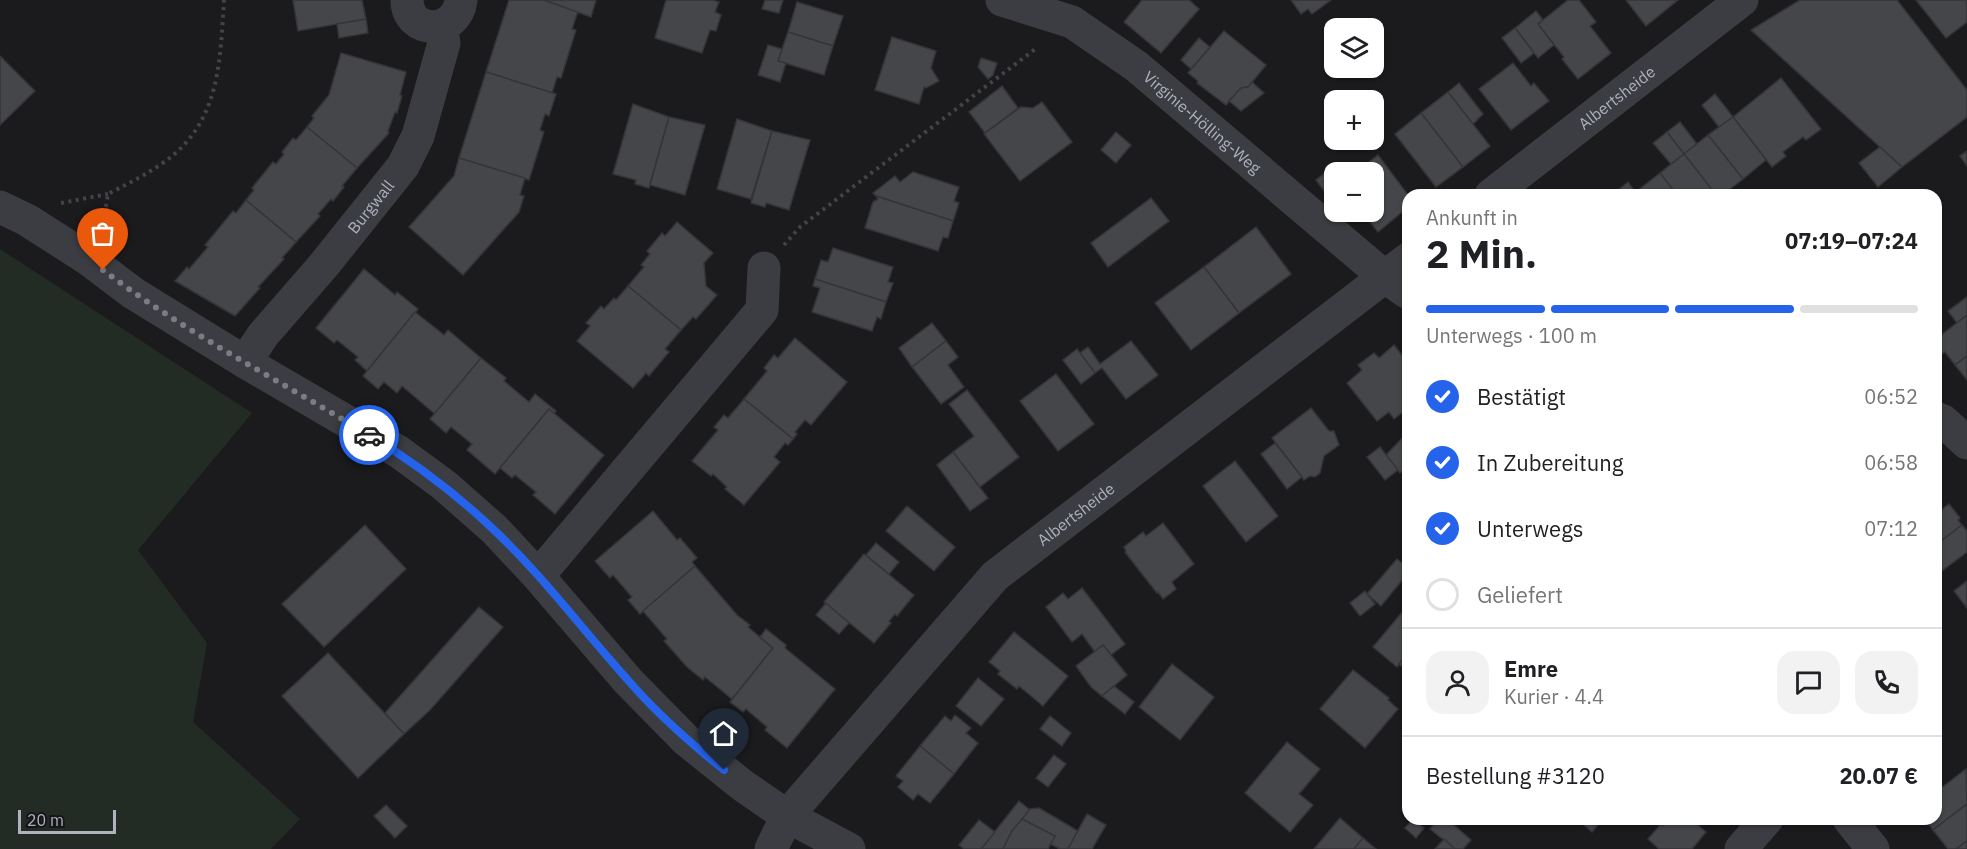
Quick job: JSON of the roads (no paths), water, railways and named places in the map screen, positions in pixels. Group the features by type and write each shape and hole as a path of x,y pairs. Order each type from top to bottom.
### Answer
{"street":[{"path":"407,0 410,14 415,20 428,27 441,26 454,18 461,0"},
{"name":"Virginie-Hölling-Weg","path":"1002,0 1072,22 1136,66 1401,276"},
{"name":"Albertsheide","path":"1499,189 1742,0"},
{"name":"Burgwall","path":"245,362 263,335 338,248 403,166 418,136 444,43 441,26"},
{"path":"0,207 27,220 88,259 133,293 245,362 399,452 444,485 494,529 538,576 628,681 686,740 742,785 787,816 849,849"},
{"path":"538,576 762,310 764,268"},
{"name":"Albertsheide","path":"771,849 787,816 995,576 1401,276"},
{"path":"1942,420 1967,443"},
{"path":"1741,849 1762,825"},
{"path":"1854,825 1874,849"}]}
